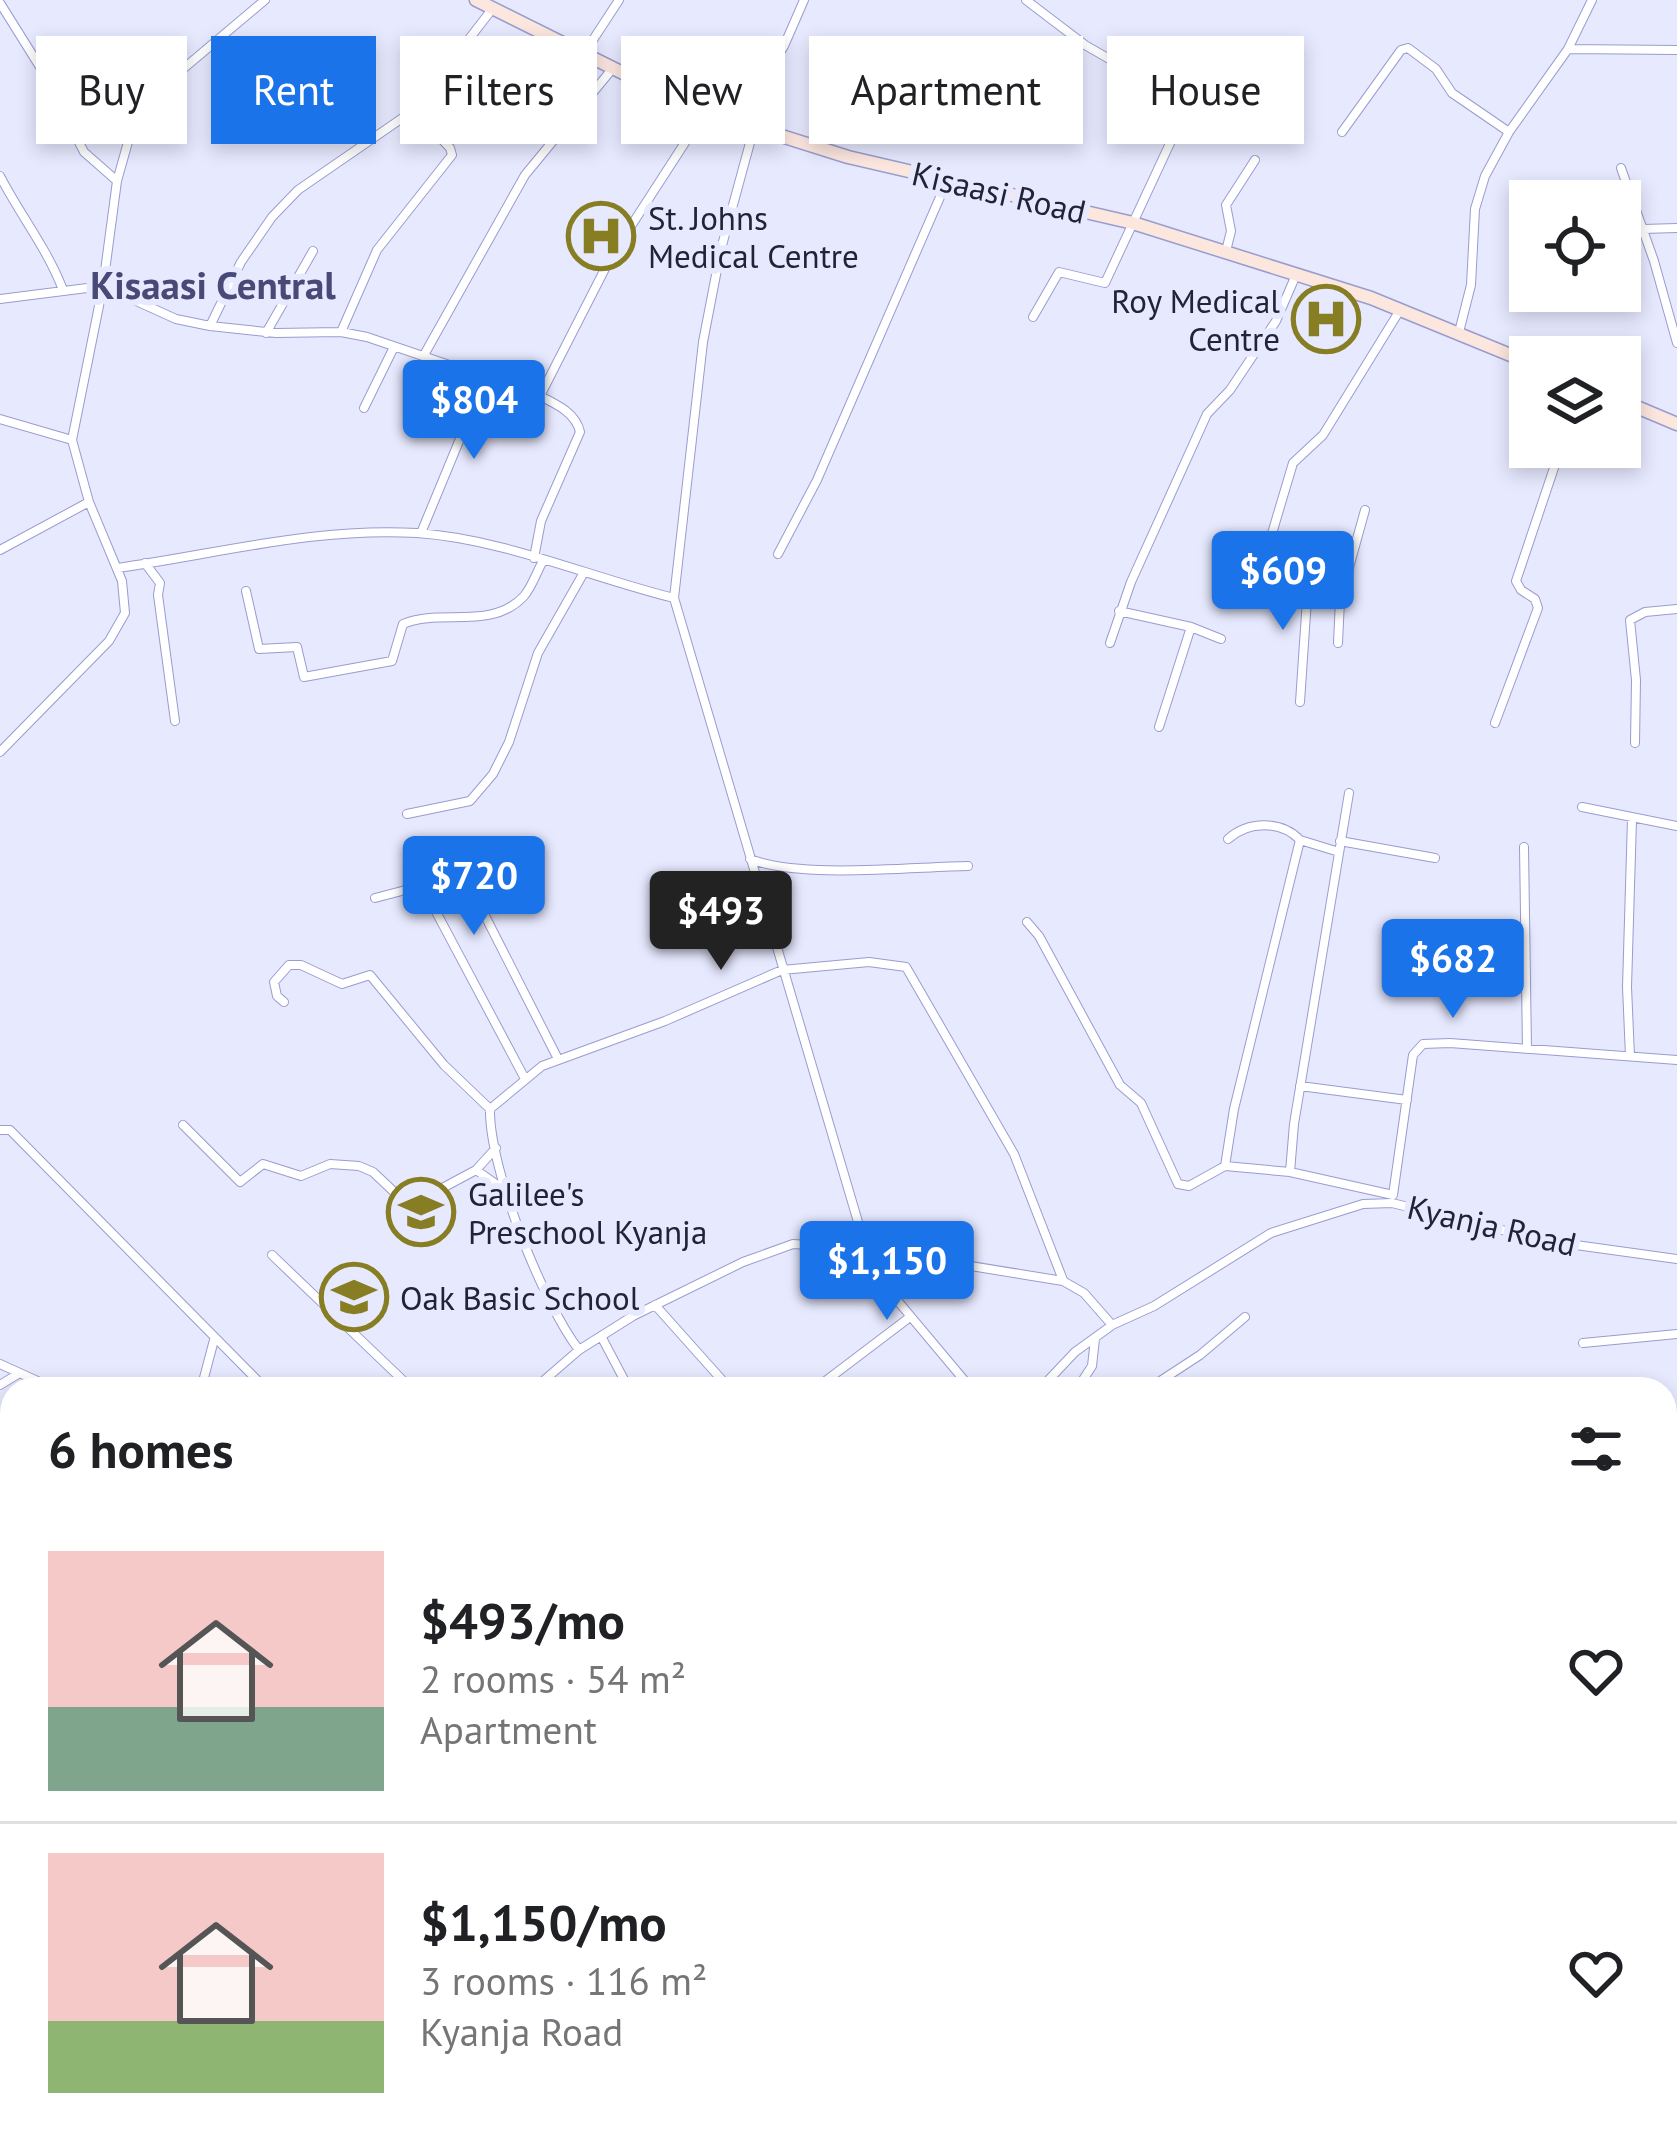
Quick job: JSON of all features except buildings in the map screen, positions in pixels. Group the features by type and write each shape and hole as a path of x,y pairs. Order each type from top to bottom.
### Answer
{"main road":[{"name":"Kisaasi Road","path":"476,0 552,36"},
{"name":"Kisaasi Road","path":"597,58 621,70"},
{"name":"Kisaasi Road","path":"785,138 848,157 1133,223 1400,309 1509,354"},
{"path":"1641,409 1677,424"}],"street":[{"path":"0,752 119,626 127,603 71,440 104,286 117,181 130,136 158,90 265,0"},
{"path":"595,36 619,0"},
{"path":"785,44 804,0"},
{"path":"1026,0 1085,45 1177,98 1185,116 1106,284 1060,272 1033,317"},
{"path":"1459,332 1473,268 1479,191 1509,132 1568,49 1592,0"},
{"path":"0,3 84,152 117,181"},
{"path":"471,36 493,8"},
{"path":"1342,132 1401,50 1408,48 1436,69 1453,93 1509,132"},
{"path":"1568,49 1677,50"},
{"path":"423,356 525,175 614,67"},
{"path":"210,326 260,231 289,199 400,120"},
{"path":"341,332 377,250 452,155 446,144"},
{"path":"540,397 611,257 684,144"},
{"path":"750,144 721,249 703,342 674,598 866,1249"},
{"path":"1226,253 1231,231 1226,206 1255,160"},
{"path":"1621,168 1677,343"},
{"path":"0,176 15,209 45,247 63,290"},
{"path":"778,554 818,479 948,180"},
{"path":"1643,229 1677,228"},
{"path":"266,333 313,251"},
{"path":"1110,643 1119,611 1207,414 1230,390 1276,321 1296,274"},
{"path":"0,299 104,286 176,319 210,326 266,333 341,332 486,376 540,397 576,420 580,432 541,520 538,560 523,597 503,608 483,618 414,620 403,624 392,661 304,677 297,647 259,650 246,591"},
{"path":"1300,702 1307,599 1300,588 1262,572 1293,463 1323,434 1400,309"},
{"path":"364,408 394,346"},
{"path":"421,533 486,376"},
{"path":"0,419 71,440"},
{"path":"1495,724 1538,608 1516,581 1554,468"},
{"path":"0,550 89,502"},
{"path":"1338,643 1340,600 1365,510"},
{"path":"117,568 340,533 421,533 674,598"},
{"path":"145,563 160,583 175,721"},
{"path":"407,814 470,801 494,774 538,653 583,574"},
{"path":"1307,599 1340,600"},
{"path":"1635,743 1630,620 1645,612 1677,610"},
{"path":"1119,611 1191,627 1221,639"},
{"path":"1160,727 1191,627"},
{"path":"1290,1172 1349,793"},
{"path":"1582,807 1677,826"},
{"path":"1630,1056 1632,819"},
{"path":"1228,839 1240,829 1270,825 1285,828 1300,840 1435,858"},
{"path":"1225,1166 1234,1109 1300,840"},
{"path":"1524,847 1527,1049"},
{"path":"749,858 766,866 820,868 968,866"},
{"path":"374,898 417,887 426,893 524,1077"},
{"path":"480,906 557,1059"},
{"path":"1027,922 1120,1085 1137,1097 1152,1121 1174,1180 1189,1186 1225,1166 1290,1172 1392,1199 1413,1055 1423,1044 1677,1060"},
{"path":"490,1109 524,1077 557,1059 664,1022 782,970 869,962 906,967 1014,1154 1063,1281"},
{"path":"284,1002 274,982 290,965 301,964 342,984 370,975 444,1065 490,1109 508,1192 550,1308 578,1351"},
{"path":"1300,1086 1407,1100"},
{"path":"183,1125 240,1182 263,1164 301,1176 341,1163 373,1172 409,1206 476,1170 496,1147"},
{"path":"0,1130 10,1130 254,1377"},
{"path":"476,1170 508,1192"},
{"name":"Kyanja Road","path":"1053,1377 1112,1325 1154,1306 1271,1233 1353,1206 1392,1199 1547,1241 1677,1259"},
{"path":"548,1377 578,1351 655,1305 776,1248 809,1243 1063,1281 1084,1294 1112,1325"},
{"path":"854,1249 961,1377"},
{"path":"272,1255 399,1377"},
{"path":"655,1305 719,1377"},
{"path":"831,1377 910,1317"},
{"path":"1166,1377 1245,1317"},
{"path":"1582,1343 1677,1334"},
{"path":"601,1336 623,1377"},
{"path":"1085,1377 1092,1366 1095,1338"},
{"path":"204,1377 214,1339"},
{"path":"0,1364 28,1377"},
{"path":"12,1377 19,1373"}],"place":[{"name":"St. Johns Medical Centre","path":"601,236"},
{"name":"Roy Medical Centre","path":"1326,319"},
{"name":"Galilee's Preschool Kyanja","path":"421,1212"},
{"name":"Oak Basic School","path":"354,1297"}],"district":[{"name":"Kisaasi Central","path":"213,284"}]}
